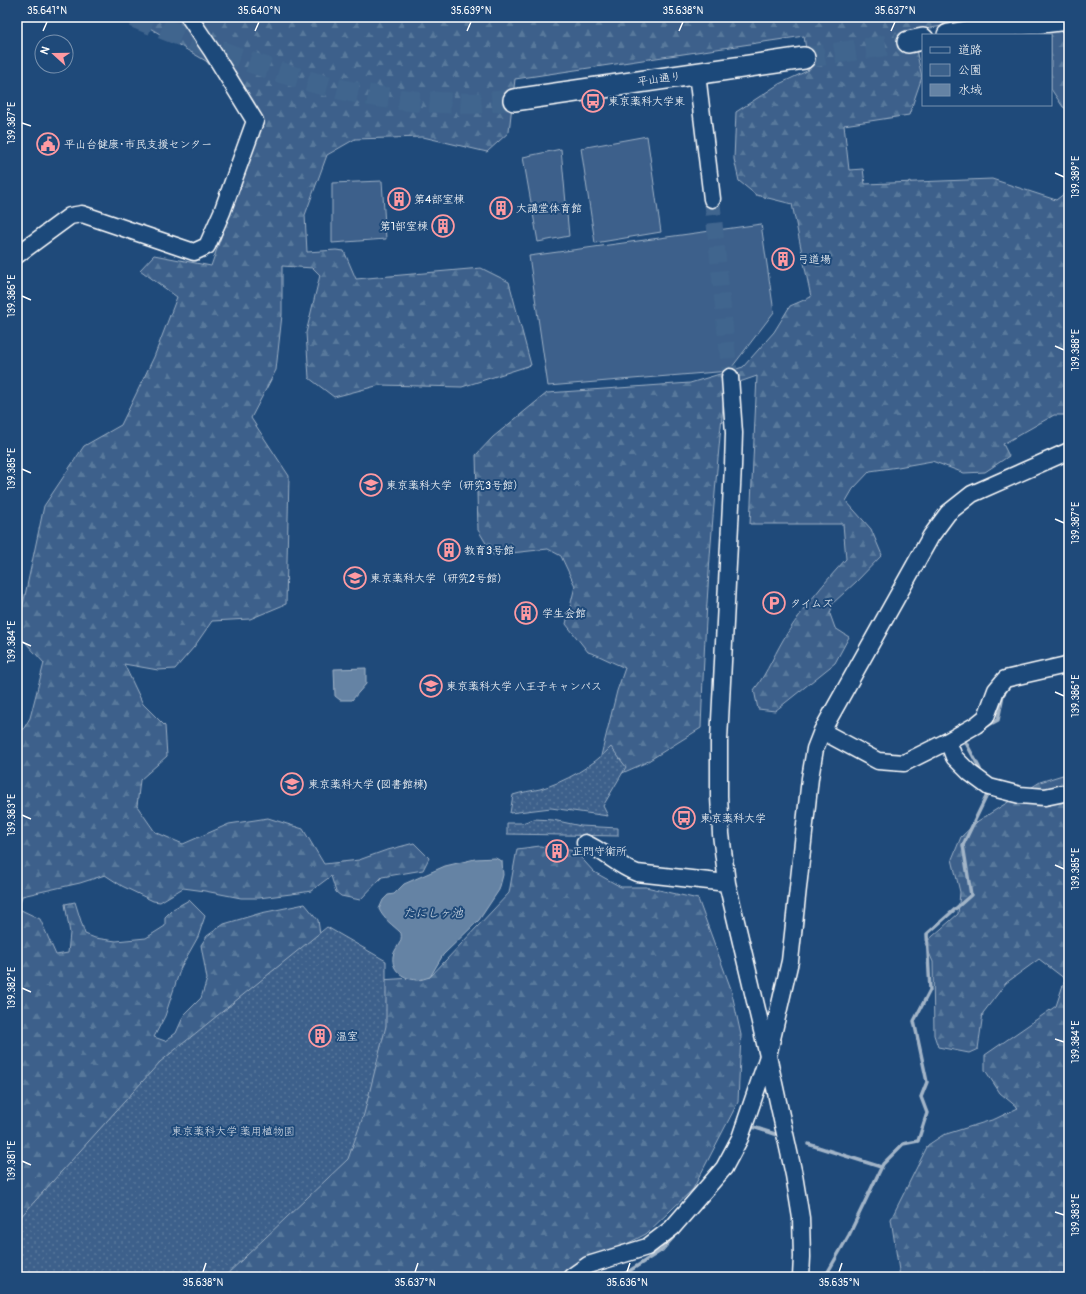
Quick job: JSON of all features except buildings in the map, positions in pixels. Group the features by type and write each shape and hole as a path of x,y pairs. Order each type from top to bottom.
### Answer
{"main road":[{"path":"954,34 1059,20"},
{"name":"平山通り","path":"514,100 804,58"}],"street":[{"path":"17,255 70,216 82,214 194,252 207,246 226,202 255,121 212,51 188,17"},
{"path":"697,74 712,199"},
{"path":"730,377 734,434 718,765 721,834 727,883 768,1056 794,1175 801,1218 801,1277"},
{"path":"571,1277 588,1265 647,1247 672,1228 724,1168 740,1138 768,1056 790,961 810,778 815,749 822,731 931,536 948,513 972,494 1069,451"},
{"path":"822,731 878,761 904,763 948,741 986,717 996,690 1005,679 1066,665 1069,663"},
{"path":"948,741 954,757 970,773 990,787 1020,795 1044,797 1069,792"},
{"path":"651,875 727,883"}],"green space":[{"path":"131,17 998,17 912,31 922,77 909,115 844,125 849,170 863,169 865,184 992,179 1056,200 1069,190 1069,415 1054,415 1003,444 1009,456 985,472 964,473 932,461 870,471 853,489 846,501 871,529 882,555 833,603 830,614 835,628 849,637 835,663 775,711 758,709 754,690 764,676 795,622 830,576 846,559 843,524 750,524 757,376 725,387 710,557 701,728 645,763 611,778 598,768 617,691 625,668 588,652 566,624 575,586 561,556 548,549 493,555 478,530 476,455 493,437 547,393 690,383 743,367 774,332 790,306 811,297 792,204 756,195 739,181 734,159 736,112 779,84 809,70 804,36 515,79 509,132 487,152 423,137 355,139 327,155 305,215 307,252 336,250 344,251 356,279 481,268 509,282 531,365 462,387 380,385 334,397 309,378 306,333 320,275 313,268 282,266 282,315 276,370 251,418 289,476 286,604 250,619 212,621 194,647 175,669 158,670 124,664 143,704 165,726 167,756 140,780 137,806 155,832 183,844 229,824 268,818 303,829 324,864 359,860 384,851 414,843 429,858 423,870 382,877 360,900 341,896 336,892 331,876 311,891 299,893 259,898 241,898 183,888 160,902 153,901 122,886 105,875 80,883 22,896 19,909 40,919 56,955 68,953 70,933 65,904 75,902 85,934 95,938 116,941 146,938 165,926 165,917 173,909 189,900 205,916 198,937 181,967 165,1016 154,1037 165,1041 176,1033 184,1015 201,998 207,979 201,945 207,936 224,924 261,913 305,904 318,920 322,949 346,982 430,977 509,893 517,849 540,846 575,851 594,872 621,887 646,887 698,899 731,989 741,1035 738,1102 693,1189 646,1234 562,1277 17,1277 17,740 30,718 44,663 17,633 44,506 84,446 121,425 154,357 177,297 140,270 154,255 211,266 252,148 240,99 206,61"},
{"path":"1069,27 1069,110 1063,107 1052,90 1052,34 1020,34"},
{"path":"647,136 661,232 595,243 581,148"},
{"path":"561,149 569,236 538,242 523,157"},
{"path":"382,181 386,239 332,243 332,183"},
{"path":"761,224 774,312 729,371 548,386 529,256"},
{"path":"611,747 626,767 603,806 608,816 551,808 510,813 513,795 540,789 569,778 596,761"},
{"path":"1069,773 1069,1277 900,1277 891,1219 928,1145 943,1135 995,1119 1018,1108 1000,1093 985,1070 985,1055 1056,1006 1065,979 1039,959 1006,983 983,1013 978,1049 969,1053 938,1047 934,1035 933,962 925,943 958,914 960,892 952,859 961,837 978,821 1040,782"},
{"path":"534,819 553,820 581,826 618,828 618,836 507,834 507,823 522,823"},
{"name":"東京薬科大学 薬用植物園","path":"327,927 386,961 386,1026 364,1114 348,1159 224,1277 17,1277 17,1221 160,1062"}],"water":[{"path":"366,668 366,684 352,700 340,700 335,696 334,669"},
{"name":"たにしヶ池","path":"495,858 502,861 503,875 499,890 479,920 443,955 430,977 417,980 407,978 399,973 394,966 393,956 401,940 401,933 381,913 379,909 383,900 388,895 394,894 404,884 445,866 475,859"}],"waterway":[{"path":"985,727 998,720 1003,695 1007,689"},
{"path":"964,739 980,769"},
{"path":"825,1277 849,1235 883,1164 903,1144 918,1141 927,1113 921,1097 927,1082 914,1021 930,990 927,934 971,895 963,845 987,795"},
{"path":"749,1134 753,1127 775,1134"},
{"path":"808,1144 881,1167"},
{"path":"620,1277 662,1250 676,1234"}],"tunnel":[{"path":"133,17 278,72 343,90 393,99 443,103 474,103 514,100"},
{"path":"804,58 908,42"},
{"path":"712,199 730,377"}],"place":[{"name":"東京薬科大学東","path":"593,101"},
{"name":"平山台健康･市民支援センター","path":"48,144"},
{"name":"第4部室棟","path":"399,199"},
{"name":"大講堂体育館","path":"501,208"},
{"name":"第1部室棟","path":"443,226"},
{"name":"弓道場","path":"783,259"},
{"name":"東京薬科大学（研究3号館）","path":"371,485"},
{"name":"教育3号館","path":"449,550"},
{"name":"東京薬科大学（研究2号館）","path":"355,578"},
{"name":"タイムズ","path":"774,603"},
{"name":"学生会館","path":"526,613"},
{"name":"東京薬科大学 八王子キャンパス","path":"431,686"},
{"name":"東京薬科大学 (図書館棟)","path":"292,784"},
{"name":"東京薬科大学","path":"684,818"},
{"name":"正門守衛所","path":"557,851"},
{"name":"温室","path":"320,1036"}]}
